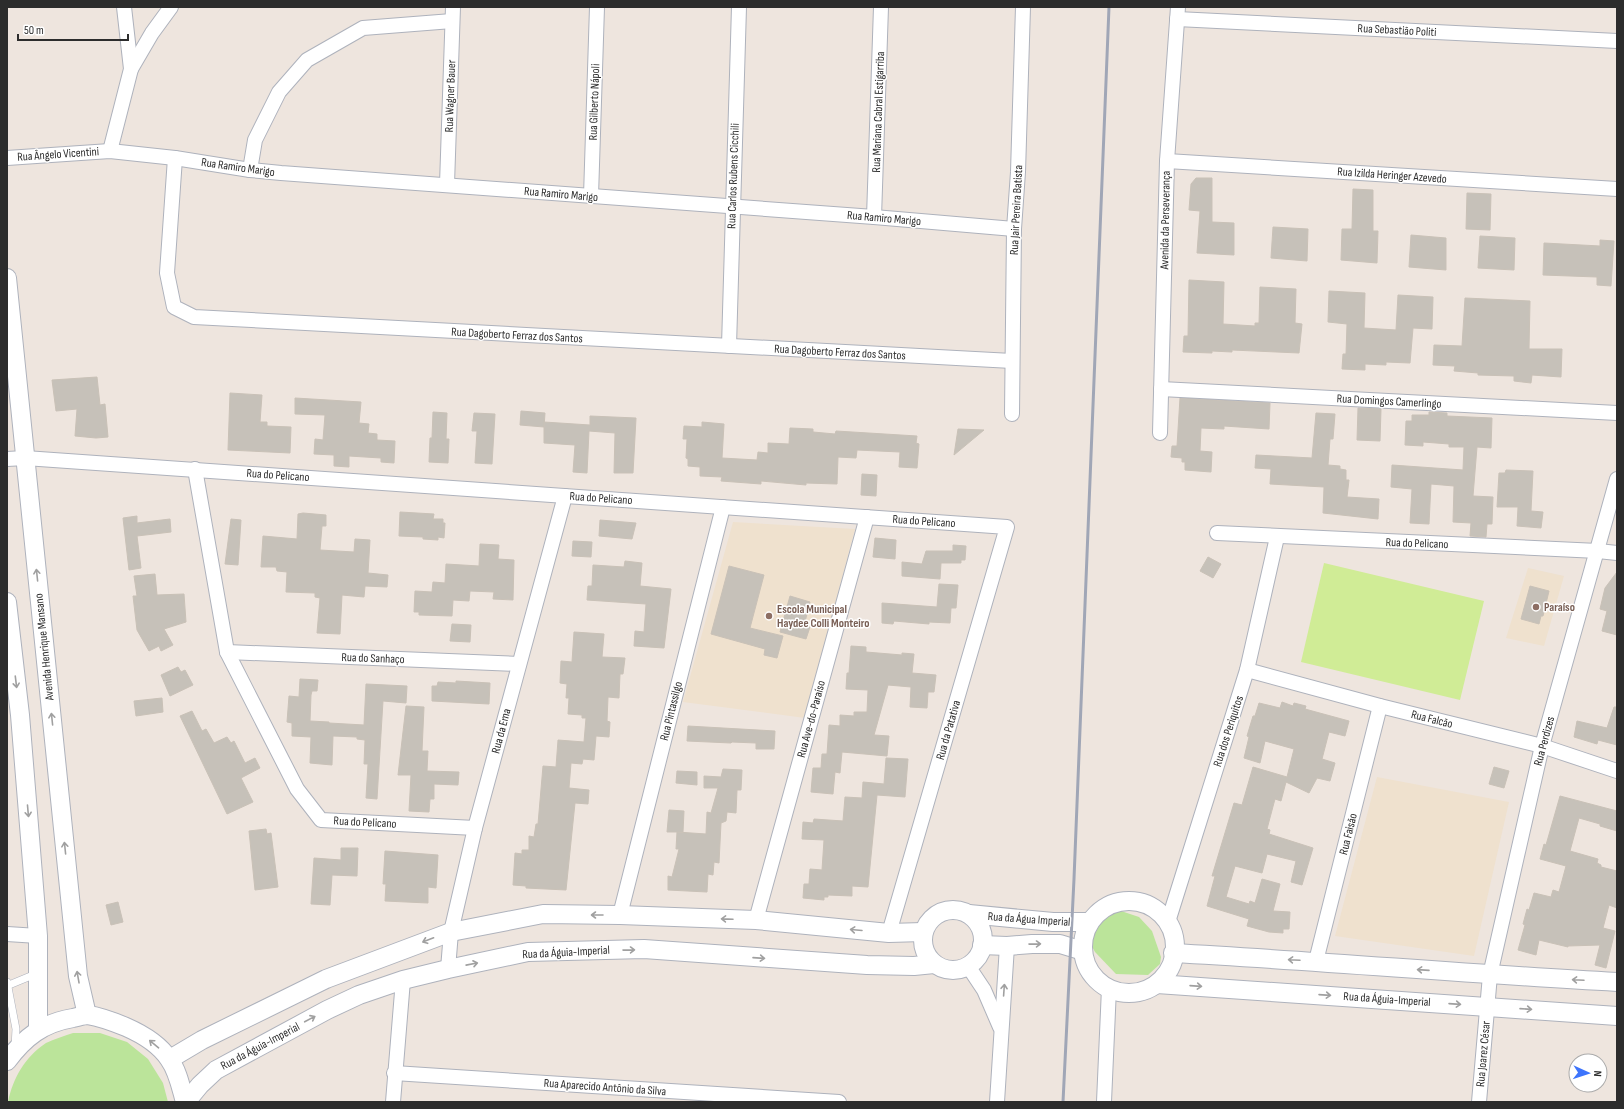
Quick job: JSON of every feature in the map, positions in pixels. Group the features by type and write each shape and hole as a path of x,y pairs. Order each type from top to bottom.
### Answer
{"street":[{"path":"124,7 131,69"},
{"path":"110,151 131,69 152,33 171,7"},
{"name":"Rua Gilberto Nápoli","path":"591,196 598,7"},
{"name":"Rua Carlos Rubens Cicchili","path":"729,346 732,207 740,7"},
{"name":"Rua Mariana Cabral Estigarriba","path":"874,217 881,7"},
{"name":"Rua Jair Pereira Batista","path":"1012,414 1014,229 1018,172 1023,7"},
{"name":"Rua Sebastião Politi","path":"1178,13 1617,41"},
{"name":"Avenida da Perseverança","path":"1160,433 1166,161 1178,13"},
{"path":"250,170 254,140 279,92 307,60 363,28 453,14"},
{"name":"Rua Wagner Bauer","path":"447,184 453,14"},
{"name":"Rua Ramiro Marigo","path":"110,151 174,158 250,170 447,184 1014,229"},
{"name":"Rua Ângelo Vicentini","path":"7,158 110,151"},
{"name":"Rua Dagoberto Ferraz dos Santos","path":"174,158 167,273 174,307 194,317 1012,361"},
{"name":"Rua Izilda Heringer Azevedo","path":"1166,161 1617,189"},
{"name":"Avenida Henrique Mansano","path":"7,278 78,976 87,1015"},
{"name":"Rua Domingos Camerlingo","path":"1161,389 1617,412"},
{"name":"Rua do Pelicano","path":"7,459 25,458 195,469 1007,527"},
{"name":"Rua do Pelicano","path":"195,469 227,652 297,789 321,820 475,828"},
{"name":"Rua Perdizes","path":"1487,1006 1490,975 1542,746 1617,479"},
{"name":"Rua da Ema","path":"448,968 451,932 475,828 565,496"},
{"name":"Rua Pintassilgo","path":"620,915 723,507"},
{"name":"Rua Ave-do-Paraíso","path":"756,920 866,517"},
{"name":"Rua da Patativa","path":"889,933 1007,527"},
{"name":"Rua do Pelicano","path":"1216,533 1617,553"},
{"name":"Rua dos Periquitos","path":"1168,922 1247,670 1277,537"},
{"path":"7,602 20,715 38,936 38,1030"},
{"name":"Rua do Sanhaço","path":"227,652 520,664"},
{"name":"Rua Falcão","path":"1247,670 1380,706 1542,746 1617,771"},
{"name":"Rua Faisão","path":"1316,961 1380,706"},
{"path":"1129,901 1144,904 1157,911 1168,922 1173,933 1173,953 1170,967 1157,984 1145,990 1132,993 1118,992 1109,988 1095,978 1087,966 1083,951 1084,937 1090,922 1100,911 1114,903 1129,901"},
{"path":"955,910 969,914 980,927 982,936 982,945 977,957 968,966 960,969 951,970 934,964 928,958 922,941 923,932 927,924 933,916 941,912 955,910"},
{"path":"170,1059 202,1040 326,979 451,932 543,914 756,920 889,933 923,932"},
{"name":"Rua da Água Imperial","path":"969,914 1053,922 1090,922"},
{"path":"7,934 38,936"},
{"name":"Rua da Água Imperial","path":"982,945 1007,946 1060,944 1083,951"},
{"path":"997,1102 1007,946"},
{"name":"Rua da Águia-Imperial","path":"185,1102 216,1070 333,1007 359,995 403,980 448,968 528,952 644,949 867,965 914,966 934,964"},
{"path":"1173,953 1316,961 1490,975 1617,982"},
{"path":"968,966 984,990 1001,1029"},
{"path":"393,1102 394,1073 403,980"},
{"name":"Rua da Águia-Imperial","path":"1157,984 1617,1016"},
{"path":"1104,1102 1109,988"},
{"name":"Rua Joarez César","path":"1479,1102 1487,1006"},
{"path":"11,1056 18,1046 38,1030 60,1020 87,1015 107,1019 142,1034 170,1059 178,1076 185,1102"},
{"name":"Rua Aparecido Antônio da Silva","path":"394,1073 839,1102"}],"lane":[{"path":"11,1056 16,1029 8,984 38,973"}],"shaded area":[{"name":"Escola Municipal Haydee Colli Monteiro","path":"733,522 855,529 805,718 683,702"},
{"name":"Paraíso","path":"1528,568 1564,576 1544,646 1506,638"},
{"path":"1377,777 1509,802 1474,956 1335,936"}],"green space":[{"path":"1324,563 1484,601 1460,700 1301,662"},
{"path":"1121,911 1139,917 1152,931 1161,957 1160,964 1148,975 1116,974 1095,952 1089,941 1094,930 1105,915"},
{"path":"73,1033 100,1033 127,1042 148,1059 163,1083 168,1102 8,1102 13,1085 26,1061 46,1043"}],"building":[{"path":"1196,178 1212,178 1212,222 1234,223 1234,255 1197,253 1200,211 1189,210 1191,184"},
{"path":"1353,189 1373,190 1373,231 1378,231 1377,263 1341,260 1342,229 1352,229"},
{"path":"1467,193 1491,194 1490,230 1466,229"},
{"path":"1273,227 1308,229 1307,261 1271,258"},
{"path":"1411,235 1446,238 1446,270 1409,267"},
{"path":"1480,236 1515,238 1514,270 1478,268"},
{"path":"1600,240 1614,241 1611,286 1597,285 1597,277 1543,275 1544,243 1600,246"},
{"path":"1189,280 1224,282 1223,324 1255,326 1255,323 1259,323 1260,287 1296,289 1295,323 1302,324 1299,353 1232,350 1232,352 1212,351 1212,353 1183,352 1184,336 1188,336"},
{"path":"1329,291 1365,293 1364,328 1396,330 1398,295 1433,297 1432,329 1413,328 1410,363 1386,362 1386,365 1365,364 1365,370 1342,369 1343,354 1346,354 1347,324 1328,322"},
{"path":"1465,298 1530,301 1529,349 1562,349 1561,377 1532,375 1531,383 1514,381 1514,376 1478,375 1478,373 1454,371 1455,366 1433,365 1434,345 1462,346"},
{"path":"97,377 100,405 105,404 108,437 96,438 75,436 77,409 56,411 52,380"},
{"path":"230,393 262,395 260,422 267,422 267,426 291,427 290,453 228,450"},
{"path":"295,398 361,402 359,423 369,424 368,433 377,434 377,440 395,441 394,463 381,462 381,458 349,456 349,467 334,466 334,455 314,454 315,439 323,440 325,415 295,414"},
{"path":"1180,398 1270,403 1269,429 1224,426 1224,429 1201,428 1200,451 1212,452 1211,472 1185,470 1185,462 1182,462 1182,458 1171,457 1172,446 1177,446"},
{"path":"1358,408 1381,409 1380,441 1357,440"},
{"path":"521,411 545,413 544,427 520,425"},
{"path":"433,412 447,413 446,439 449,439 448,463 429,462"},
{"path":"1429,412 1447,413 1447,416 1492,418 1491,448 1477,447 1473,496 1493,497 1492,524 1487,524 1486,537 1470,536 1471,523 1453,522 1454,486 1431,484 1429,524 1410,523 1412,489 1391,487 1392,465 1463,470 1464,447 1449,447 1449,444 1423,442 1423,446 1405,445 1406,421 1412,421 1412,415 1429,415"},
{"path":"474,413 495,414 492,464 475,463 477,431 472,431"},
{"path":"1316,413 1335,414 1333,439 1330,439 1328,465 1340,466 1340,469 1346,470 1346,480 1349,480 1347,497 1379,499 1378,519 1323,513 1324,487 1270,484 1271,469 1255,468 1256,455 1312,458"},
{"path":"590,416 636,418 633,473 614,473 615,433 589,431 587,473 573,472 575,445 544,443 544,422 590,425"},
{"path":"702,422 724,424 722,458 757,460 758,452 768,453 768,443 789,444 790,428 813,429 813,432 835,434 836,431 917,436 916,443 919,444 917,468 899,467 900,452 857,450 856,458 838,457 837,484 806,483 806,485 761,481 761,484 721,481 722,477 700,476 700,467 688,466 688,459 686,458 687,439 683,439 684,426 702,427"},
{"path":"958,429 984,430 954,455"},
{"path":"1506,470 1533,471 1531,511 1543,512 1541,528 1517,526 1518,507 1497,507 1499,473 1505,473"},
{"path":"862,474 877,475 876,496 861,495"},
{"path":"400,512 434,514 433,519 443,519 443,523 445,523 444,538 438,537 438,540 423,539 423,537 399,536"},
{"path":"298,514 326,515 326,526 322,526 320,550 354,552 355,539 370,540 368,573 388,575 387,587 365,586 364,597 342,595 340,634 317,633 320,598 315,597 315,593 286,592 287,572 277,571 276,567 261,567 263,536 297,539"},
{"path":"137,516 137,523 170,519 171,532 137,536 141,568 129,570 123,518"},
{"path":"231,519 241,520 238,565 225,564"},
{"path":"600,520 636,523 632,539 599,536"},
{"path":"875,538 896,540 895,559 873,557"},
{"path":"573,541 592,542 591,557 572,556"},
{"path":"480,544 499,545 498,559 514,560 513,600 493,599 494,592 470,591 469,601 453,600 452,616 419,615 419,612 414,612 415,591 432,592 433,582 445,583 446,564 479,566"},
{"path":"953,545 966,546 965,560 961,560 961,563 941,563 940,579 902,576 902,562 922,564 926,551 953,551"},
{"path":"1208,557 1221,564 1213,578 1200,571"},
{"path":"625,561 642,563 640,586 671,589 664,648 634,646 635,631 644,632 646,604 587,600 588,586 592,586 593,565 624,567"},
{"path":"729,566 764,575 750,628 783,636 777,658 764,655 765,649 711,634"},
{"path":"1617,572 1617,635 1602,631 1607,611 1600,609 1605,588"},
{"path":"155,574 157,595 184,594 186,622 164,629 173,645 161,651 159,646 149,651 137,630 133,596 137,596 134,576"},
{"path":"939,584 958,585 956,608 951,608 950,623 929,622 929,624 894,621 893,624 882,623 882,603 937,607"},
{"path":"1530,586 1549,591 1543,616 1541,616 1539,624 1521,619"},
{"path":"790,596 810,602 804,626 810,627 806,639 780,632"},
{"path":"452,624 471,625 470,642 450,641"},
{"path":"574,632 604,634 602,657 625,658 623,674 620,674 619,698 608,697 607,721 610,722 609,737 596,736 594,760 583,759 582,764 571,763 569,788 589,790 588,804 575,803 566,890 526,888 526,886 513,885 515,853 522,854 522,850 529,850 529,836 534,837 536,824 538,824 543,766 556,767 558,740 584,742 586,718 582,718 582,715 568,714 569,698 566,698 567,684 560,683 561,661 572,662"},
{"path":"851,646 866,647 866,652 902,655 902,653 914,654 912,673 936,675 934,692 928,692 927,708 910,707 911,687 888,685 874,735 889,736 887,756 842,752 840,773 835,772 833,794 811,792 813,768 821,768 822,754 827,754 829,725 840,726 840,715 854,716 854,712 867,712 868,690 846,689"},
{"path":"178,667 181,672 185,670 193,685 170,696 161,675"},
{"path":"300,679 318,680 317,691 312,691 311,695 310,721 329,723 364,725 366,684 407,686 406,703 383,701 377,799 366,798 368,764 364,764 365,740 357,739 357,737 333,736 332,765 310,763 311,737 292,736 292,723 287,722 289,696 299,697"},
{"path":"456,681 490,683 489,704 432,701 432,686 437,686 438,682 456,683"},
{"path":"162,698 163,712 136,716 134,701"},
{"path":"1282,702 1293,706 1294,703 1306,706 1305,709 1349,721 1345,736 1329,732 1322,759 1335,763 1330,781 1317,778 1309,793 1286,782 1281,801 1275,799 1267,829 1270,830 1269,834 1313,848 1302,885 1291,882 1296,861 1267,854 1262,873 1235,866 1226,897 1249,904 1250,901 1255,903 1262,879 1280,884 1273,911 1290,912 1289,929 1283,929 1283,933 1269,932 1247,926 1249,919 1207,906 1215,876 1212,876 1234,803 1242,805 1253,767 1287,777 1294,749 1265,741 1260,763 1244,758 1249,737 1247,736 1259,703 1280,708"},
{"path":"406,706 424,707 422,751 428,751 427,771 459,772 458,785 434,784 434,799 430,799 429,812 409,811 411,775 398,775"},
{"path":"1614,707 1617,707 1617,745 1598,740 1597,744 1574,737 1577,721 1607,728"},
{"path":"192,711 202,731 206,729 214,743 227,737 231,743 234,741 245,763 255,758 260,768 241,778 253,802 227,814 180,716"},
{"path":"688,726 775,731 774,749 756,749 756,743 687,741"},
{"path":"886,758 908,759 905,797 877,795 868,887 852,886 852,896 828,895 828,897 824,897 824,900 803,898 804,884 809,884 810,869 822,870 824,840 802,839 803,822 813,823 814,819 843,821 845,797 862,798 863,782 884,784"},
{"path":"1494,767 1509,771 1504,788 1489,784"},
{"path":"723,769 742,770 741,790 737,790 736,813 727,812 726,821 721,823 719,863 714,862 713,875 708,874 707,892 668,890 668,876 672,877 679,849 676,849 677,832 706,834 707,812 711,813 718,788 704,788 704,776 721,777"},
{"path":"677,771 697,772 697,785 676,783"},
{"path":"1560,796 1617,811 1617,831 1579,818 1570,851 1598,859 1597,863 1601,865 1601,867 1617,871 1617,908 1609,905 1603,928 1615,931 1606,968 1595,965 1600,945 1568,947 1539,940 1536,955 1518,950 1525,925 1523,924 1527,909 1529,910 1534,893 1551,897 1553,890 1559,892 1566,866 1540,859 1544,844 1546,845"},
{"path":"669,810 684,811 683,832 667,832"},
{"path":"266,829 267,834 271,833 278,887 255,890 249,831"},
{"path":"341,848 358,848 357,876 332,875 330,905 311,904 314,858 341,860"},
{"path":"385,851 438,855 436,888 428,887 428,903 385,901 386,884 383,884"},
{"path":"118,902 123,922 111,925 106,905"}],"railway":[{"path":"1063,1102 1074,879 1109,7"}],"place":[{"name":"Paraíso","path":"1536,607"},
{"name":"Escola Municipal Haydee Colli Monteiro","path":"769,616"}]}
